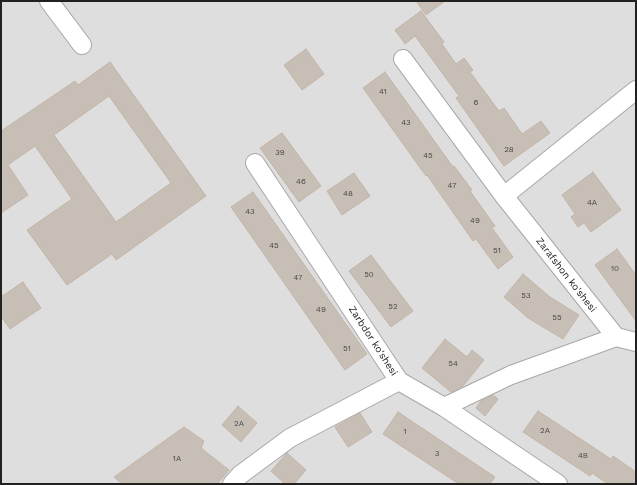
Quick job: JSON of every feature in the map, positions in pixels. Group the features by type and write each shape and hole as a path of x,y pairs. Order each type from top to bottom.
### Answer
{"street":[{"path":"48,1 82,45"},
{"name":"Zarafshon ko'shesi","path":"403,59 504,196 616,337"},
{"path":"504,196 636,90"},
{"name":"Zarbdor ko'shesi","path":"255,163 399,381 444,407 558,484"},
{"path":"444,407 511,375 616,337 636,342"},
{"path":"241,481 290,438 399,381"}],"shaded area":[{"path":"1,1 636,1 636,484 1,484"}],"building":[{"path":"416,1 445,1 426,15"},
{"path":"421,11 444,42 442,44 456,64 464,58 473,70 470,72 499,111 504,108 522,134 541,121 550,133 504,166 456,98 459,96 415,36 405,44 395,30"},
{"path":"306,49 324,74 302,90 284,65"},
{"path":"110,62 206,196 116,260 112,254 67,285 27,230 72,199 35,146 8,165 28,195 1,213 1,131 75,81 78,85","holes":["109,96 171,183 116,222 54,135"]},
{"path":"385,72 453,167 454,166 472,190 470,191 495,226 492,228 513,257 498,269 476,239 473,241 363,88"},
{"path":"282,133 321,186 299,202 260,148"},
{"path":"593,172 621,210 591,232 584,223 578,227 571,217 575,214 562,195"},
{"path":"354,173 370,196 342,215 327,191"},
{"path":"253,192 367,354 345,370 231,207"},
{"path":"617,249 636,275 636,321 595,265"},
{"path":"371,255 413,311 391,327 349,271"},
{"path":"523,274 550,297 579,315 563,339 528,318 504,297"},
{"path":"23,282 41,308 10,329 1,316 1,297"},
{"path":"445,339 467,357 472,350 484,360 463,386 451,392 422,368"},
{"path":"493,395 498,399 485,416 476,408 481,401"},
{"path":"238,406 257,423 241,442 222,425"},
{"path":"538,411 611,459 613,456 636,472 636,484 608,484 592,473 590,476 523,432"},
{"path":"398,412 495,477 490,484 459,484 383,434"},
{"path":"360,413 372,432 348,447 335,427"},
{"path":"184,427 204,441 201,448 229,470 217,484 122,484 114,477"},
{"path":"287,453 306,470 294,484 285,484 271,471"}]}
